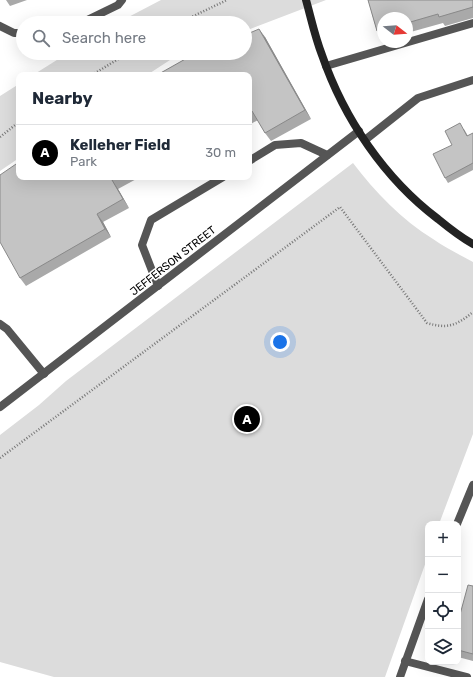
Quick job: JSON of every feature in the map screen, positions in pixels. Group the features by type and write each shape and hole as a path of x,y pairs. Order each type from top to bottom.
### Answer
{"street":[{"path":"95,16 118,5 122,0"},
{"path":"306,0 326,66 341,100 365,140 391,177 426,210 464,239 473,244"},
{"path":"326,66 473,23"},
{"path":"0,26 16,33"},
{"path":"365,140 418,98 473,80"},
{"name":"JEFFERSON STREET","path":"0,407 359,131"},
{"path":"252,159 275,145 301,143 327,155"},
{"path":"158,286 142,245 151,220 218,180"},
{"path":"0,324 7,329 44,374"},
{"path":"458,521 473,485"},
{"path":"400,677 425,607"},
{"path":"405,661 467,677"}],"path":[{"path":"193,16 227,0"},
{"path":"97,72 117,60"},
{"path":"0,137 16,124"},
{"path":"0,458 340,208 427,323 440,327 450,326 463,321 473,312"}],"shaded area":[{"path":"161,0 326,0 252,28 252,16 130,16"},
{"path":"57,60 170,60 152,72 38,72"},
{"path":"16,86 16,160 0,171 0,96"},
{"path":"353,163 380,195 400,214 443,245 473,262 473,434 440,521 425,521 425,564 385,677 54,677 0,662 0,435 39,405 66,381"}],"building":[{"path":"368,0 473,0 473,7 439,17 438,14 413,21 413,12 377,12 377,31"},
{"path":"259,29 305,110 265,133 252,111 252,72 162,72 184,60 252,60 252,32"},
{"path":"460,123 467,136 473,133 473,163 445,178 433,154 452,145 445,131"},
{"path":"16,164 16,180 112,180 123,199 97,214 105,229 20,278 0,242 0,175"},
{"path":"468,585 473,586 473,654 461,651 461,611"}],"place":[{"name":"Kelleher Field","path":"247,419"}]}
